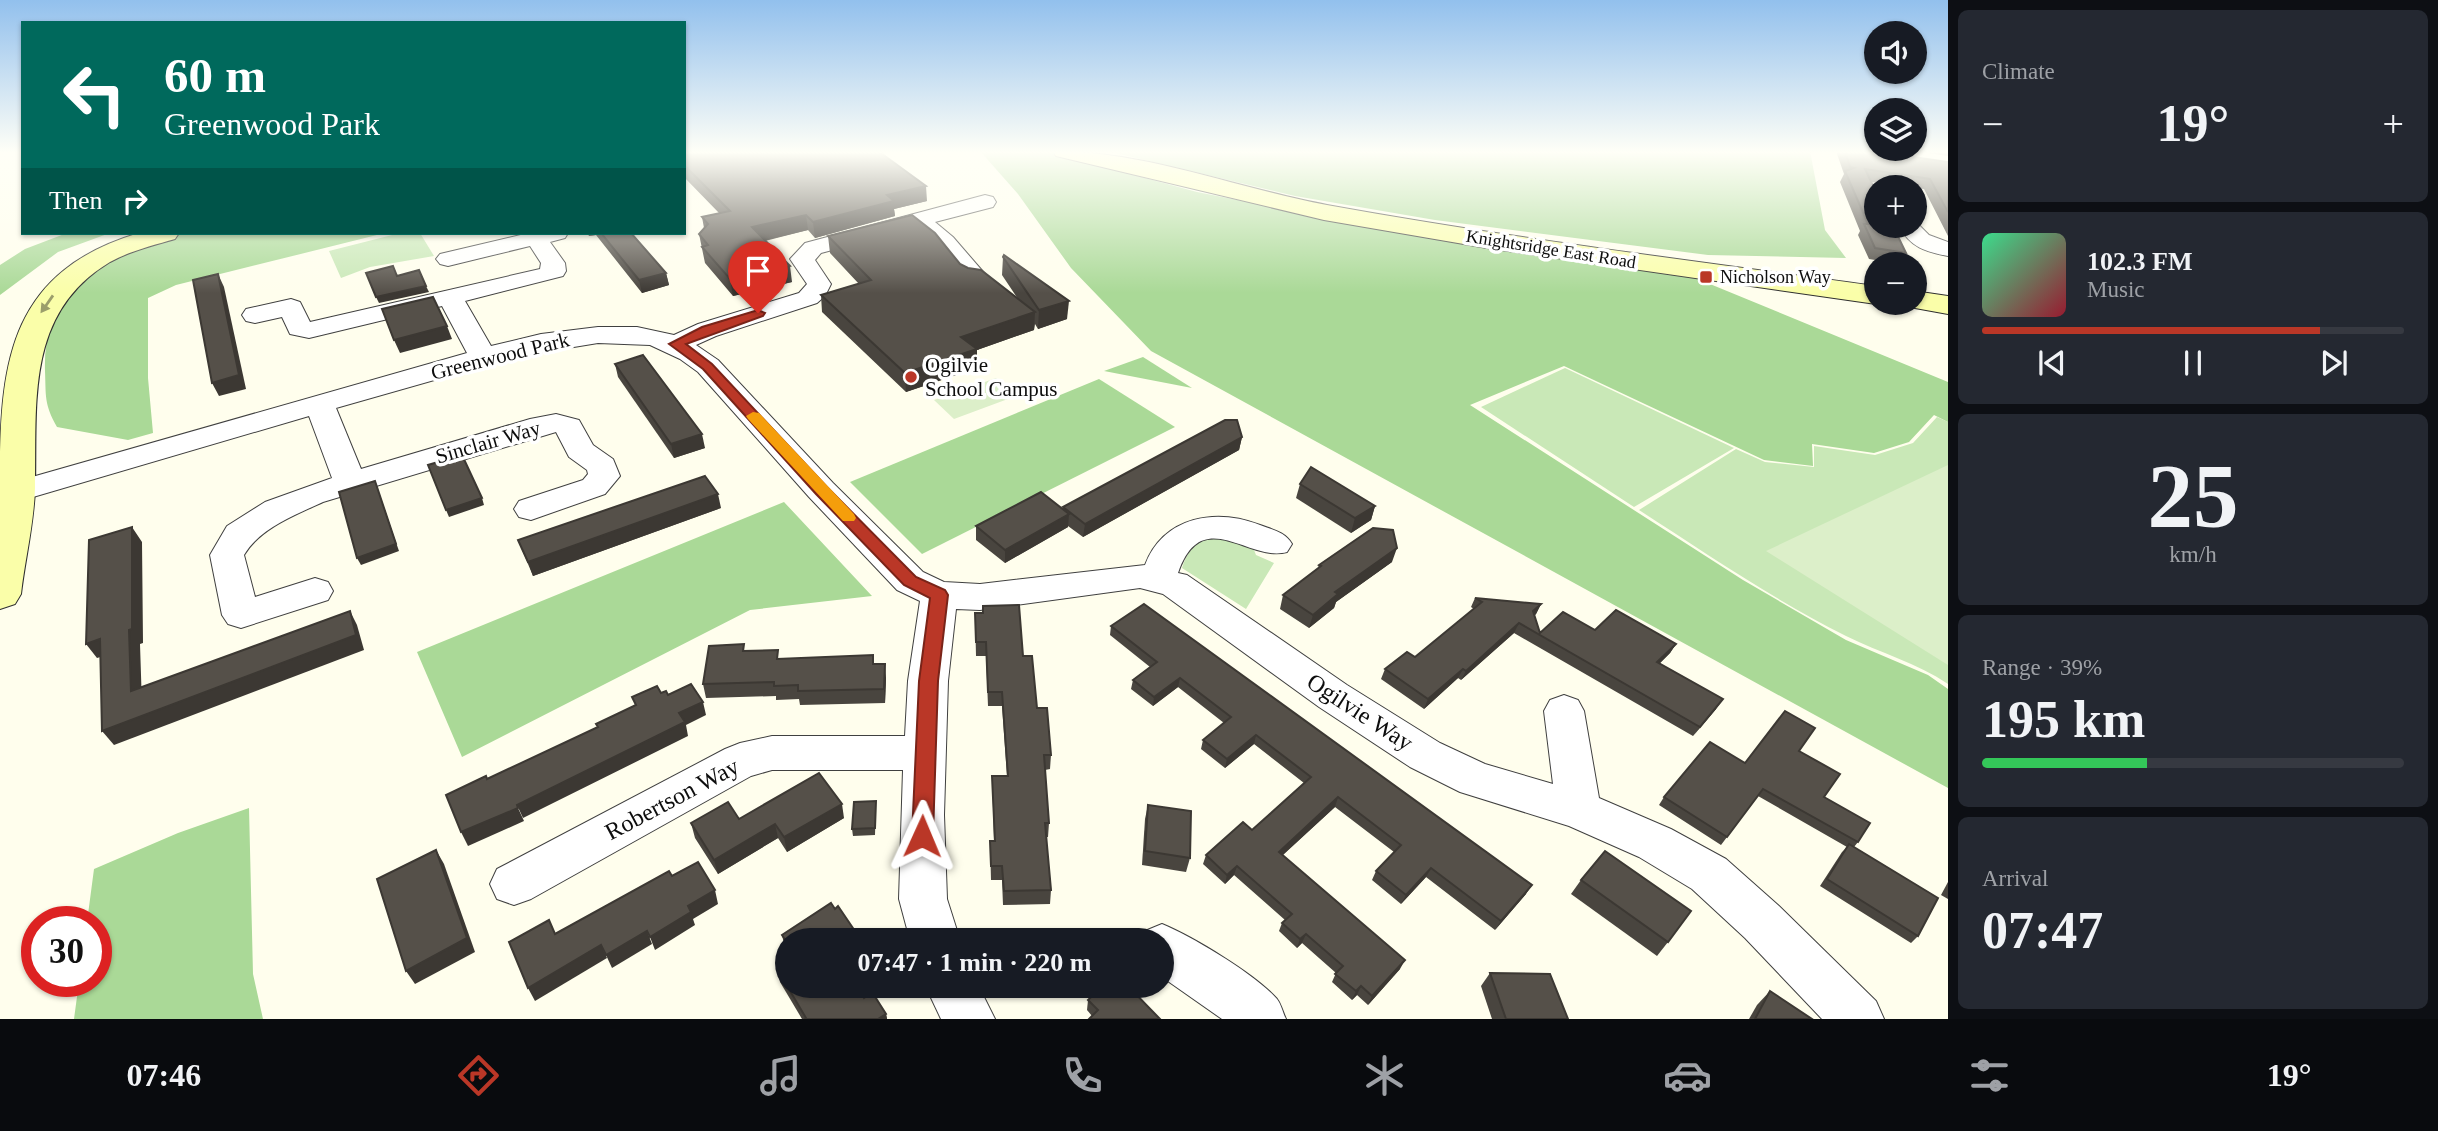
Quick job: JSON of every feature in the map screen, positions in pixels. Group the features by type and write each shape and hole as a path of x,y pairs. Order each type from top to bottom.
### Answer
{"street":[{"name":"Knightsridge East Road","path":"1271,199 1338,214 1593,256 1864,293"},
{"path":"676,344 720,326 808,298 819,284 802,259 813,248 985,202"},
{"path":"919,220 944,242 976,279"},
{"path":"18,391 11,359 19,298 40,275 59,263 108,242 133,235"},
{"path":"0,594 16,492 18,391 32,332 42,308 62,285 101,256 160,235"},
{"path":"255,315 291,307 299,328 309,330 554,271 546,236 448,259"},
{"path":"1918,238 1948,249"},
{"path":"450,298 484,358"},
{"path":"1927,302 1948,305"},
{"name":"Greenwood Park","path":"16,492 528,345 585,335 628,334 676,344 695,355 910,581 939,595"},
{"path":"319,403 350,483"},
{"name":"Sinclair Way","path":"315,591 242,615 227,555 239,534 277,510 350,483 541,425 556,423 568,426 580,450 602,466 604,476 594,487 531,509"},
{"path":"1158,579 1168,551 1188,535 1211,527 1235,528 1275,544"},
{"name":"Ogilvie Way","path":"939,595 980,597 1140,576 1174,584 1333,696 1425,755 1475,779 1579,810 1655,843 1709,874 1762,922 1858,1019"},
{"path":"931,928 923,899 924,753 928,681 939,595"},
{"path":"1564,710 1579,810"},
{"name":"Robertson Way","path":"514,884 740,761 772,753 924,753"},
{"path":"1174,956 1237,998 1260,1019"},
{"path":"957,998 969,1019"}],"green space":[{"path":"1021,199 1230,199 1560,259 1688,275 1948,382 1948,422 1934,415 1909,442 1874,453 1812,444 1813,466 1764,460 1564,366 1470,405 1743,580 1846,640 1928,675 1948,689 1948,788 1151,351 1071,268"},
{"path":"1310,199 1819,199 1825,230 1846,258 1708,255 1435,220"},
{"path":"62,235 105,235 58,252 0,295 0,265 25,249"},
{"path":"177,235 377,235 176,285 148,298 148,378 153,433 128,440 57,427 46,400 45,371 47,341 55,315 69,294 86,276 131,250"},
{"path":"392,235 421,235 434,256 370,267 341,278 329,251"},
{"path":"1143,357 1192,388 1104,371"},
{"path":"1565,368 1734,448 1634,507 1481,407"},
{"path":"996,378 1016,396 954,419 934,400"},
{"path":"1099,379 1175,427 922,554 850,482"},
{"path":"1937,417 1948,422 1948,684 1924,670 1846,636 1793,607 1639,510 1736,449 1765,462 1814,467 1814,446 1875,455 1913,443"},
{"path":"1948,465 1948,665 1766,551"},
{"path":"784,502 872,596 750,610 462,757 417,652"},
{"path":"1227,536 1252,545 1256,555 1274,563 1246,609 1182,568 1189,552 1198,543"},
{"path":"249,808 253,974 263,1019 74,1019 77,997 112,997 112,906 89,906 94,869 178,833"}],"building":[{"path":"718,199 891,199 894,201 813,222 806,215 752,227 790,266 730,279 702,247 708,245 699,234 708,224 702,217 730,211"},
{"path":"1857,199 1864,199 1864,215"},
{"path":"1941,199 1948,199 1948,212"},
{"path":"912,215 935,233 960,264 981,270 1035,312 961,337 977,349 905,373 821,295 871,280 828,236"},
{"path":"603,235 633,235 666,273 639,280"},
{"path":"1870,238 1899,238 1906,252 1900,252 1875,248"},
{"path":"1004,255 1069,301 1039,310"},
{"path":"393,266 397,276 419,270 426,286 376,297 366,273"},
{"path":"218,274 239,375 212,383 193,280"},
{"path":"433,297 447,326 394,340 382,309"},
{"path":"643,355 702,434 671,444 615,364"},
{"path":"1225,420 1237,420 1242,437 1085,524 1063,507"},
{"path":"462,455 482,498 446,510 428,465"},
{"path":"1311,467 1375,506 1355,518 1300,484"},
{"path":"705,476 718,494 528,562 518,540"},
{"path":"375,481 396,544 357,558 339,492"},
{"path":"1041,492 1069,514 1005,550 976,526"},
{"path":"132,527 132,629 129,630 131,691 350,611 356,635 102,731 100,639 86,644 89,540"},
{"path":"1373,528 1393,530 1397,548 1335,592 1338,594 1313,615 1283,595 1321,566 1319,565"},
{"path":"1475,598 1541,604 1533,611 1540,633 1563,612 1595,630 1616,610 1676,644 1657,662 1723,699 1700,727 1519,623 1466,671 1463,669 1428,699 1385,669 1407,652 1415,657 1482,602"},
{"path":"1144,604 1532,885 1501,921 1431,868 1406,895 1376,871 1401,845 1338,797 1279,852 1405,960 1372,996 1361,986 1356,991 1335,974 1343,966 1306,934 1300,939 1282,923 1292,914 1237,866 1227,875 1206,855 1243,822 1252,830 1311,777 1256,735 1227,759 1203,740 1231,717 1180,678 1154,697 1133,680 1157,662 1111,626"},
{"path":"1019,605 1023,656 1032,656 1037,708 1047,708 1051,755 1044,755 1049,823 1045,823 1051,890 1004,891 1002,866 991,866 990,841 995,841 992,776 1008,776 1002,692 988,692 986,642 976,642 975,613 983,613 983,606"},
{"path":"744,644 743,651 778,650 777,659 873,655 873,664 885,664 884,689 798,691 798,685 774,686 774,682 703,684 709,646"},
{"path":"691,684 703,702 679,713 685,722 517,805 518,808 461,832 446,795 486,776 487,779 598,727 596,724 636,705 632,697 657,686 661,693 666,691 668,695"},
{"path":"1785,711 1815,728 1799,751 1840,774 1824,797 1870,823 1858,842 1763,789 1727,837 1664,797 1710,742 1745,763"},
{"path":"819,773 842,804 784,837 775,824 714,860 691,823 728,802 739,819"},
{"path":"876,801 875,828 852,829 854,802"},
{"path":"1148,805 1191,811 1190,858 1145,851"},
{"path":"1849,844 1938,898 1918,936 1827,879"},
{"path":"436,850 467,938 406,971 377,879"},
{"path":"1605,851 1691,911 1668,942 1581,880"},
{"path":"698,862 715,890 688,906 691,912 650,937 647,931 606,955 601,945 528,988 509,942 549,920 555,934 669,871 672,876"},
{"path":"831,903 835,909 838,906 853,928 793,928"},
{"path":"1490,973 1550,974 1568,1019 1506,1019"},
{"path":"1770,991 1812,1019 1755,1019"},
{"path":"794,998 876,998 886,1014 878,1019 806,1018"},
{"path":"1140,998 1160,1019 1089,1019 1098,1010 1088,1000"}],"slow traffic":[{"path":"753,416 848,518"}],"place":[{"name":"Nicholson Way","path":"1706,277"},
{"name":"Ogilvie School Campus","path":"911,377"}],"route":[{"path":"758,313 707,330 676,344 708,366 821,490 910,581 939,595 928,681 922,836"}]}
